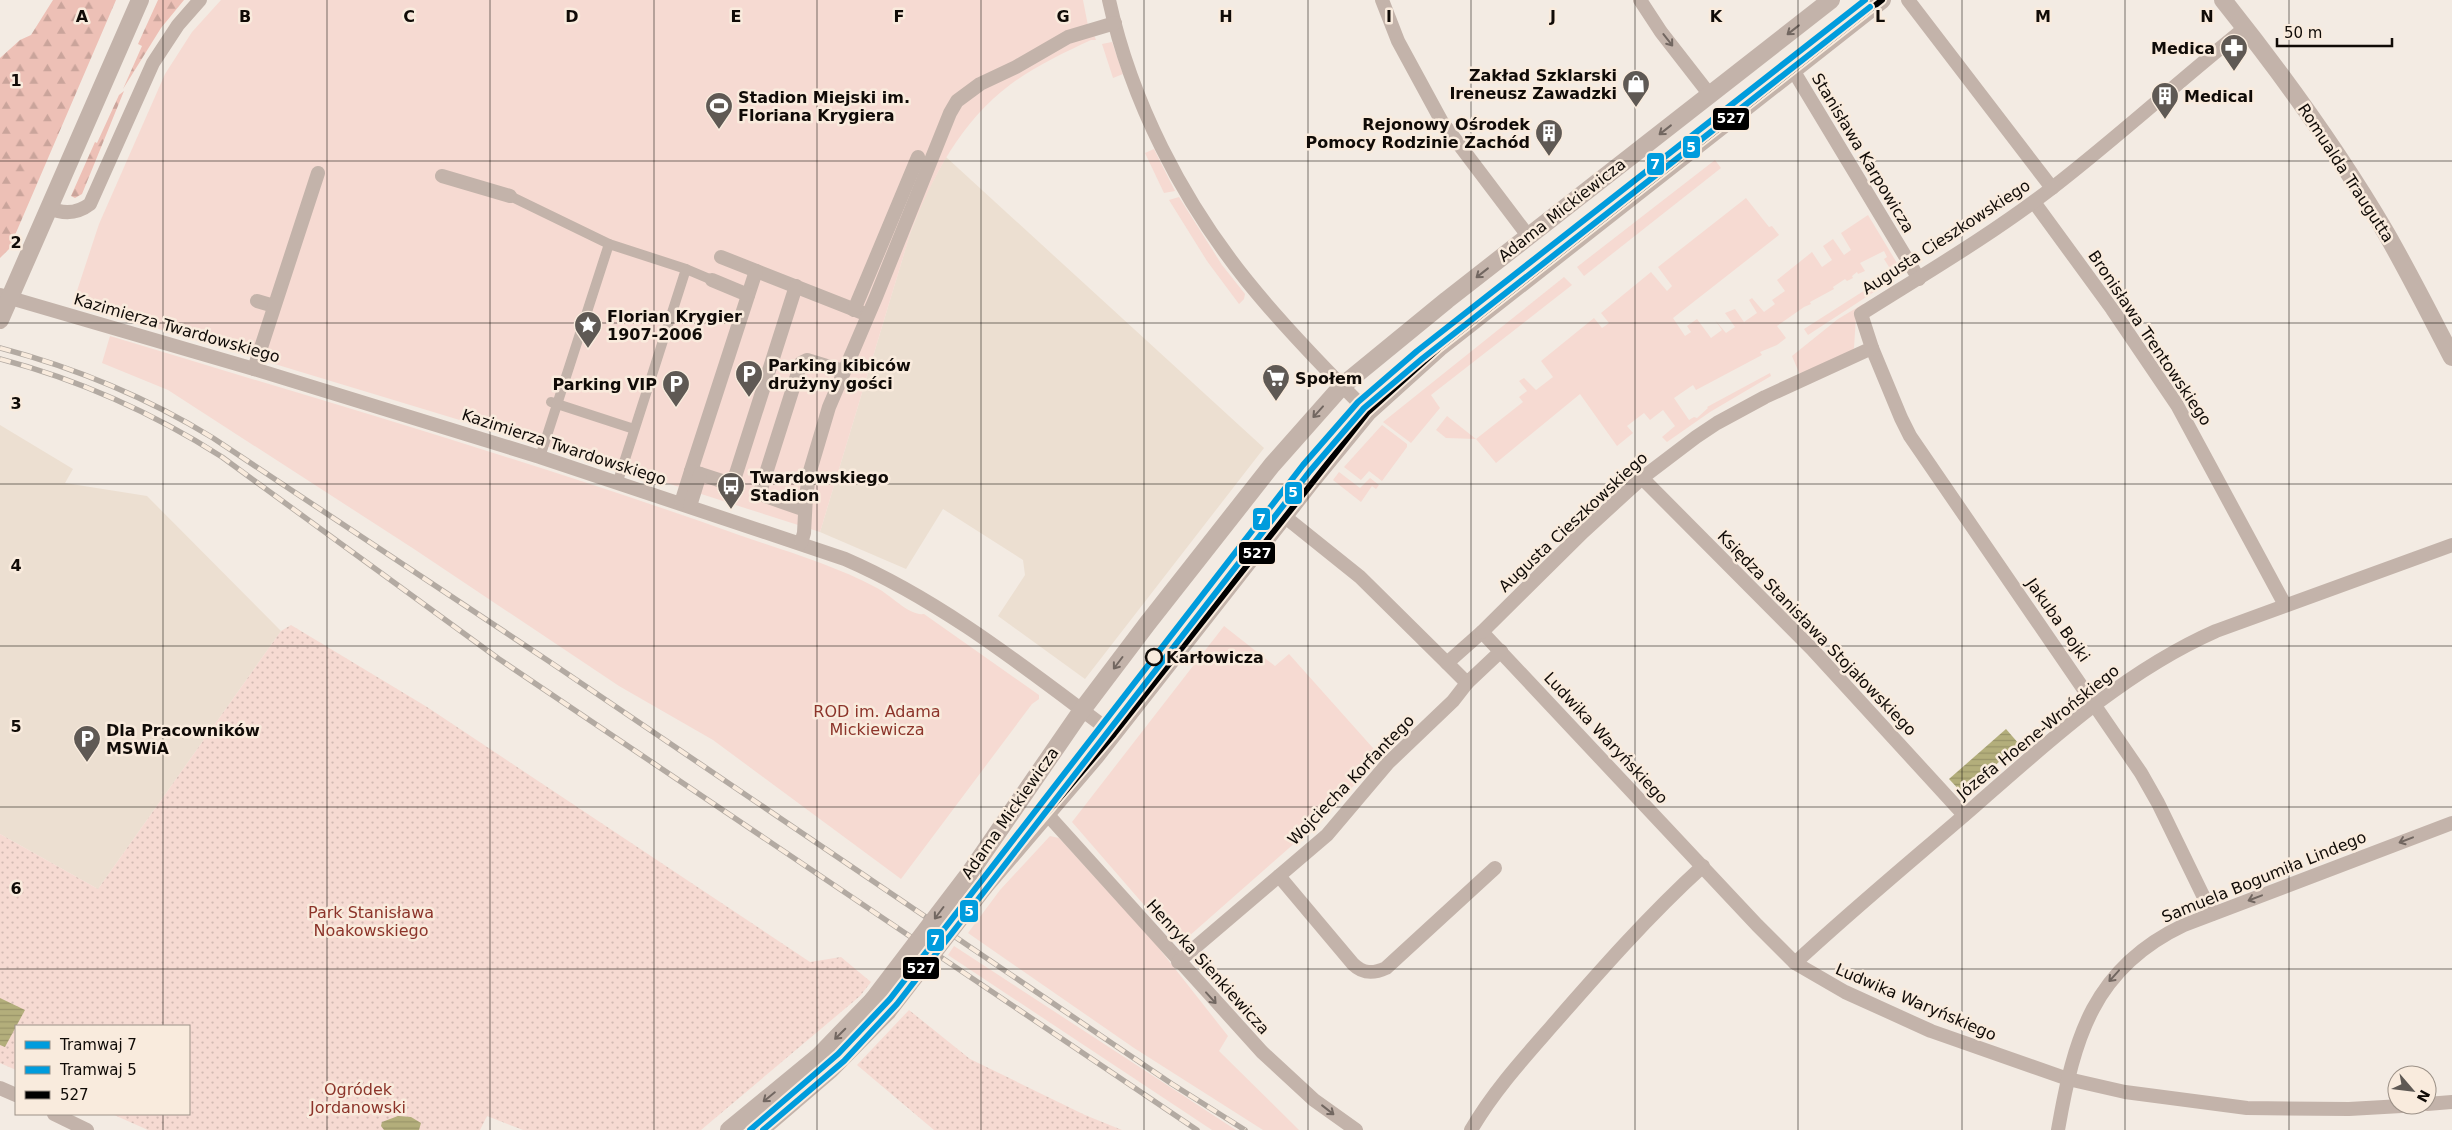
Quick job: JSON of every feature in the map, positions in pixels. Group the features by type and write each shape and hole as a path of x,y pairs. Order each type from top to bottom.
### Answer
{"street":[{"path":"0,320 5,296 49,208 140,0"},
{"path":"49,208 58,212 70,213 84,209 90,204 153,63 178,25 200,0"},
{"path":"1109,0 1125,57 1146,112 1194,205 1247,282 1368,412"},
{"path":"1382,0 1398,41 1430,103 1456,142 1529,237"},
{"path":"1640,0 1661,32 1710,95"},
{"name":"Adama Mickiewicza","path":"732,1129 819,1056 873,1000 968,874 1082,710 1246,498 1342,386 1387,348 1831,0"},
{"name":"Adama Mickiewicza","path":"760,1130 830,1070 887,1012 984,887 1114,734 1284,516 1368,412 1439,348 1882,0"},
{"path":"1908,0 2052,188"},
{"name":"Romualda Traugutta","path":"2223,0 2297,97 2364,197 2452,357"},
{"path":"801,543 804,533 805,510 812,464 829,407 950,113 958,101 980,84 1016,67 1062,39 1082,31 1115,23"},
{"name":"Augusta Cieszkowskiego","path":"1482,632 1583,532 1642,478 1696,437 1733,414 1765,397 1872,348 1861,314 1919,279 2034,202 2134,123 2245,28"},
{"name":"Stanisława Karpowicza","path":"1793,70 1919,279"},
{"path":"854,310 918,157"},
{"path":"254,369 318,174"},
{"path":"442,176 510,196 609,244 686,269 748,295"},
{"name":"Bronisława Trentowskiego","path":"2034,202 2112,309 2177,405 2285,605"},
{"path":"540,457 554,403 609,244"},
{"path":"721,257 868,315"},
{"path":"618,481 686,269"},
{"path":"686,504 756,271"},
{"path":"696,472 728,482 734,480 796,286"},
{"name":"Kazimierza Twardowskiego","path":"5,296 254,369 618,481 801,543 864,567 917,594 974,631 1082,710"},
{"path":"257,300 274,306"},
{"name":"Jakuba Bojki","path":"1872,348 1910,436 2096,704 2155,797 2212,914"},
{"path":"805,510 768,498 763,495 761,489 801,363 807,360 843,371"},
{"path":"554,403 634,429"},
{"name":"Księdza Stanisława Stojałowskiego","path":"1642,478 1812,649 1964,815"},
{"path":"1284,516 1360,577 1467,684 1501,651"},
{"name":"Józefa Hoene-Wrońskiego","path":"1795,963 1964,815 2096,704 2142,671 2185,645 2285,605 2452,544"},
{"path":"1447,663 1482,632"},
{"name":"Ludwika Waryńskiego","path":"1482,632 1795,963 1845,992 1924,1028 2068,1080 2125,1092 2246,1108 2339,1110 2387,1107"},
{"name":"Wojciecha Korfantego","path":"1178,962 1327,835 1388,763 1453,701 1467,684"},
{"path":"1082,710 1114,734"},
{"name":"Henryka Sienkiewicza","path":"1047,814 1178,962 1278,1068 1320,1104 1356,1130"},
{"name":"Samuela Bogumiła Lindego","path":"2058,1130 2068,1080 2094,1006 2115,974 2157,939 2184,925 2452,823"},
{"path":"1471,1130 1501,1085 1596,976 1703,866"},
{"path":"1279,876 1352,964 1370,973 1386,968 1495,868"},
{"path":"0,1088 15,1096"},
{"path":"2437,1103 2452,1102"},
{"path":"56,1115 88,1130"}],"shaded area":[{"path":"946,157 1264,448 1085,679 998,616 1025,575 1023,560 943,509 906,569 820,532 910,234 924,198"},
{"path":"0,425 73,469 65,483 147,496 281,631 98,889 0,834"},
{"path":"2006,729 2019,744 1963,794 1949,779"},
{"path":"0,998 25,1010 17,1025 15,1025 5,1047 0,1045"},
{"path":"398,1116 411,1117 421,1123 419,1130 384,1130 381,1126 382,1122"}],"green space":[{"path":"53,0 116,0 9,249 0,258 0,58 20,40 31,35"},
{"path":"158,0 184,0 161,28 123,89 142,46 138,44"},
{"path":"221,0 1083,0 1090,36 1094,35 1096,40 1091,40 1060,55 1011,84 977,115 938,171 910,234 820,532 648,477 73,303 99,224 165,74 192,32"},
{"path":"1112,42 1123,74 1113,78 1102,44"},
{"path":"124,91 82,194 75,198 71,196 95,142 97,143 119,95"},
{"path":"1154,149 1175,191 1164,193 1145,153"},
{"path":"1715,160 1721,168 1584,276 1577,267"},
{"path":"1179,197 1222,265 1245,294 1244,299 1239,304 1207,261 1169,200"},
{"path":"1746,198 1769,227 1772,226 1779,235 1673,318 1685,336 1691,332 1687,326 1697,319 1711,338 1722,330 1715,320 1726,333 1735,327 1725,313 1735,309 1744,322 1757,313 1749,300 1752,298 1764,312 1775,304 1772,300 1785,291 1777,280 1812,252 1822,267 1832,260 1823,246 1833,239 1844,255 1851,250 1841,233 1868,215 1903,273 1808,335 1804,329 1873,285 1885,283 1894,275 1884,259 1887,257 1884,251 1860,263 1865,271 1858,274 1857,272 1852,276 1853,278 1847,281 1845,279 1833,287 1834,289 1810,302 1811,304 1777,326 1786,338 1777,345 1760,352 1762,355 1696,390 1693,385 1674,398 1689,420 1694,417 1697,418 1707,407 1770,373 1771,376 1710,412 1667,442 1662,437 1675,426 1663,410 1650,420 1644,413 1627,426 1633,433 1617,446 1580,394 1496,463 1476,439 1523,402 1519,397 1527,391 1519,381 1524,378 1536,390 1553,377 1541,361 1594,318 1602,328 1609,323 1601,313 1651,272 1667,291 1672,286 1658,267"},
{"path":"1564,277 1572,285 1431,395 1440,408 1411,443 1383,422"},
{"path":"1863,304 1865,306 1856,316 1854,348 1852,351 1800,375 1792,356 1838,319"},
{"name":"ROD im. Adama Mickiewicza","path":"110,336 504,456 827,565 877,588 912,612 924,614 1039,695 1039,699 1032,704 901,879 713,740 619,686 414,549 168,390 102,363"},
{"path":"1447,416 1476,439 1446,438 1436,430"},
{"path":"1382,425 1407,444 1407,447 1382,481 1369,471 1361,480 1344,467"},
{"path":"1339,472 1360,488 1370,478 1379,485 1376,489 1372,486 1361,502 1333,480"},
{"name":"Park Stanisława Noakowskiego","path":"291,625 427,707 810,962 841,957 871,982 860,996 701,1130 523,1130 487,1116 480,1130 148,1130 114,1115 190,1115 190,1025 15,1025 15,1070 0,1063 0,834 98,889 281,631"},
{"path":"1224,626 1275,666 1289,654 1381,757 1321,820 1188,937 1171,936 1072,822"},
{"path":"1050,836 1059,838 1154,942 1228,1036 1219,1051 1299,1130 1263,1130 1134,1048 968,933 1000,890"},
{"path":"954,946 1236,1130 1212,1130 948,955"},
{"path":"909,1010 970,1059 1085,1115 1122,1130 934,1130 857,1065"}],"railway":[{"path":"0,348 83,374 110,385 162,409 213,438 547,660 1172,1084 1245,1130"},
{"path":"0,359 59,377 115,399 169,426 222,457 499,659 1197,1130"}],"tram line":[{"name":"7","path":"750,1130 838,1054 890,999 1303,465 1358,402 1417,351 1865,0"},
{"name":"5","path":"763,1130 844,1061 897,1004 1310,471 1364,408 1423,358 1870,7"}],"transit line":[{"name":"527","path":"760,1130 830,1070 887,1012 984,887 1114,734 1368,412 1439,348 1882,0"}],"place":[{"name":"Medica","path":"2234,72"},
{"name":"Zakład Szklarski Ireneusz Zawadzki","path":"1636,108"},
{"name":"Medical","path":"2165,120"},
{"name":"Stadion Miejski im. Floriana Krygiera","path":"719,130"},
{"name":"Rejonowy Ośrodek Pomocy Rodzinie Zachód","path":"1549,157"},
{"name":"Florian Krygier 1907-2006","path":"588,349"},
{"name":"Parking kibiców drużyny gości","path":"749,398"},
{"name":"Społem","path":"1276,402"},
{"name":"Parking VIP","path":"676,408"},
{"name":"Twardowskiego Stadion","path":"731,510"},
{"name":"Karłowicza","path":"1154,657"},
{"name":"Dla Pracowników MSWiA","path":"87,763"}],"park label":[{"name":"Ogródek Jordanowski","path":"358,1098"}]}
